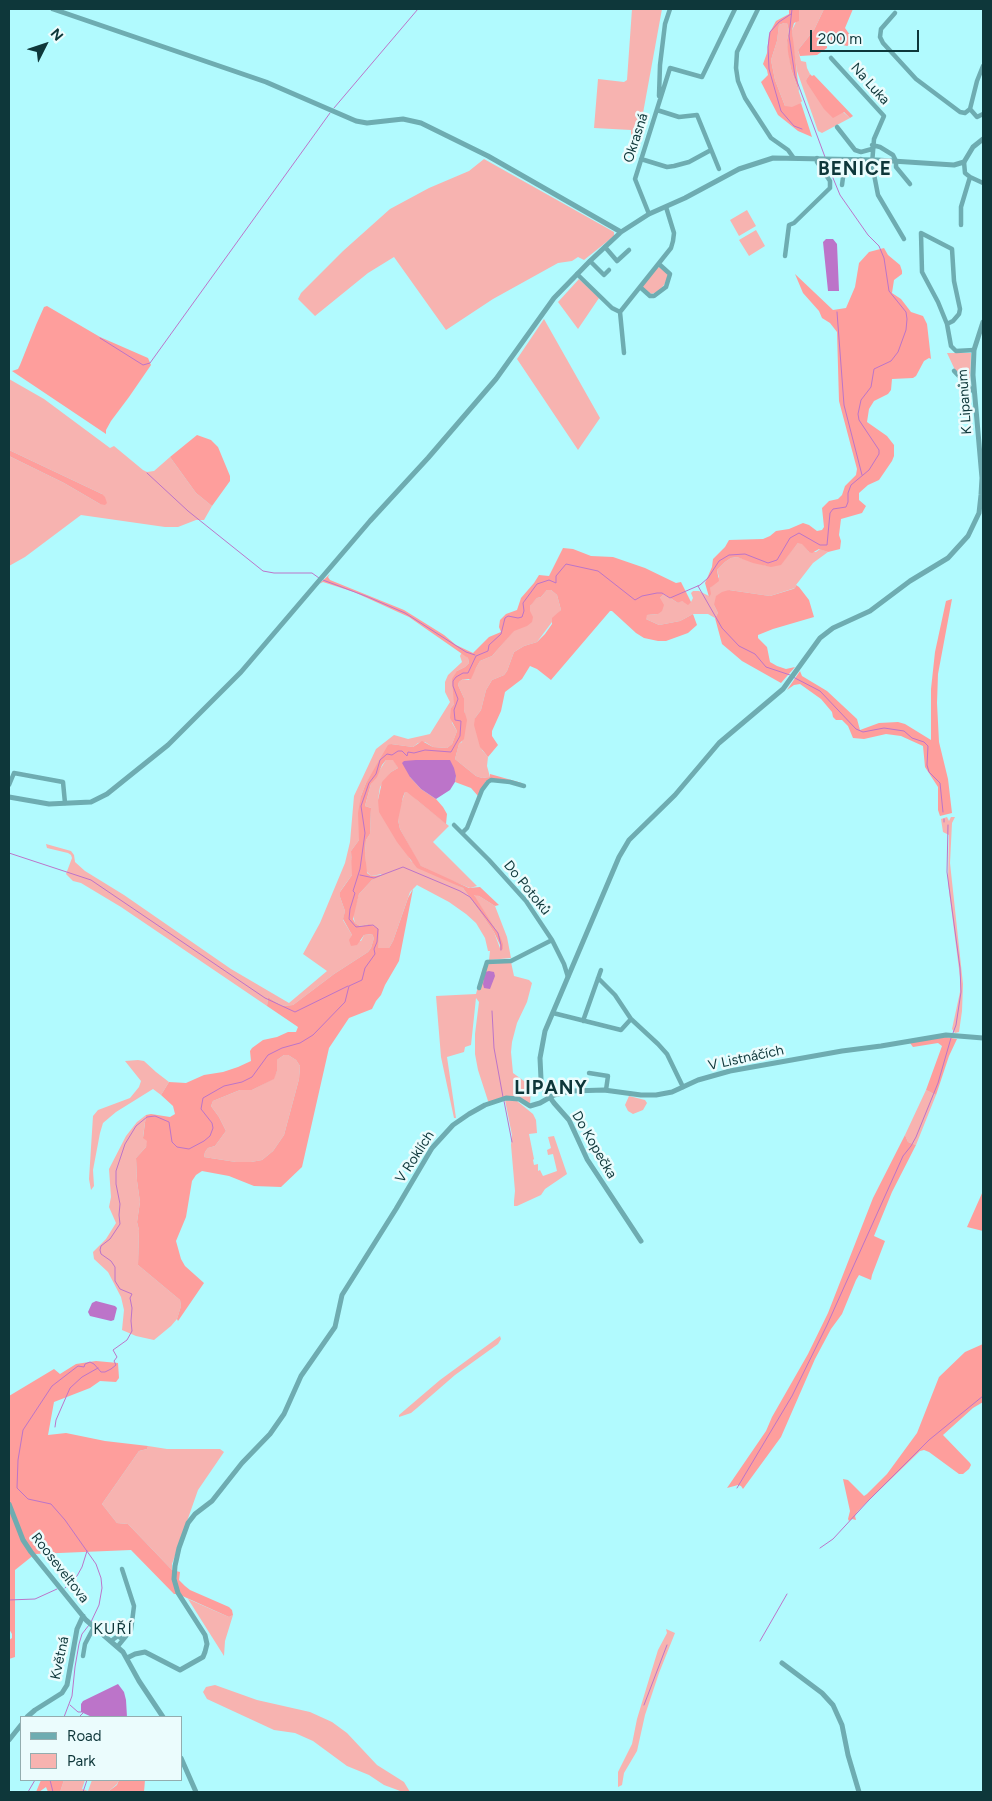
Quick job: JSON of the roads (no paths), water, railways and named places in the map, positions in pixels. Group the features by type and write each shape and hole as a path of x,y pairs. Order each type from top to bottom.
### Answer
{"street":[{"path":"53,9 266,82 356,121 403,119 421,123 488,156 621,232"},
{"path":"659,102 660,64 670,9"},
{"path":"666,24 674,9"},
{"path":"660,64 702,77 735,9"},
{"path":"751,9 757,10 737,52 736,68 738,82 745,98 771,138 788,150 793,157"},
{"path":"895,13 881,29 880,35 883,43 916,79 960,112 965,113 970,109 983,66"},
{"name":"Na Luka","path":"831,58 884,116 872,147 872,160 878,195 904,240"},
{"name":"Okrasná","path":"649,214 635,179 670,68"},
{"path":"970,109 977,117 983,114"},
{"path":"657,110 679,117 697,115 719,169"},
{"path":"837,127 856,150 861,152 872,147 893,155 896,167 910,184"},
{"path":"983,139 976,144 964,162 965,173 983,182"},
{"path":"641,159 674,166 689,162 711,150"},
{"path":"9,796 49,804 91,802 107,794 168,745 241,672 370,521 428,458 483,394 554,298 590,260 621,232 649,214 739,169 773,158 861,159 954,165 964,162"},
{"path":"785,256 789,225 794,223 830,188 830,181 817,162 818,158"},
{"path":"842,186 844,170 859,164 861,159"},
{"path":"961,225 961,206 970,177"},
{"path":"624,353 620,312 656,265 659,264 674,241 672,224 666,207"},
{"path":"947,324 953,321 959,314 960,309 954,281 952,249 921,233 922,272 947,324 951,346 956,351 974,350"},
{"path":"604,247 618,261 629,250"},
{"path":"590,260 604,275 610,270"},
{"path":"640,287 650,296 654,296 666,287 670,274 659,264"},
{"path":"576,274 612,308 620,312"},
{"name":"K Lipanům","path":"790,680 811,648 826,632 870,611 910,581 948,558 962,544 973,527 980,507 982,478 972,375 974,350 983,322"},
{"path":"954,371 974,392"},
{"name":"Do Kopečka","path":"641,1241 586,1159 569,1120 549,1097 541,1079 540,1058 545,1031 619,857 629,840 675,795 719,743 770,700 790,680"},
{"path":"9,785 14,773 63,782 65,803"},
{"path":"462,834 473,814 482,790 488,782 492,780 510,782 524,786"},
{"name":"Do Potoků","path":"454,824 517,890 530,907 552,940 568,977"},
{"path":"479,988 487,962 511,961 552,940"},
{"path":"583,1021 601,970"},
{"path":"598,978 615,995 631,1019 667,1054 683,1087"},
{"path":"553,1013 621,1030 631,1019"},
{"name":"V Listnáčích","path":"549,1097 572,1091 606,1090 656,1096 672,1092 698,1080 730,1071 842,1051 950,1035 983,1038"},
{"path":"589,1073 608,1076 606,1090"},
{"name":"V Roklích","path":"128,1658 145,1652 180,1670 203,1657 206,1652 205,1636 178,1594 174,1580 177,1557 188,1523 195,1514 212,1501 242,1463 270,1434 284,1414 301,1376 335,1327 342,1295 441,1136 469,1114 503,1099 519,1100 530,1106 540,1103 549,1097"},
{"name":"Rooseveltova","path":"9,1504 23,1540 31,1552 85,1618 118,1646 128,1658 139,1681 162,1716"},
{"path":"118,1646 131,1630 134,1606 122,1569"},
{"name":"Květná","path":"28,1716 62,1693 67,1685 78,1629 85,1618"},
{"path":"83,1656 85,1644 93,1626"},
{"path":"111,1641 118,1636 122,1639"},
{"path":"782,1663 822,1693 836,1710 842,1725 848,1755 859,1792"},
{"path":"9,1740 20,1726"},
{"path":"182,1760 196,1792"}],"waterway":[{"path":"334,108 418,9"},
{"path":"792,9 789,36 795,76 825,157"},
{"path":"791,14 779,22 770,32 768,47 769,69 781,111 794,126 802,129"},
{"path":"100,338 143,365 150,363 330,113"},
{"path":"91,1622 99,1605 102,1588 96,1564 65,1520 51,1504 28,1499 17,1488 18,1460 23,1430 52,1386 78,1366 84,1367 85,1364 90,1362 101,1372 111,1369 116,1365 114,1361 117,1357 113,1350 127,1340 132,1331 130,1298 132,1294 120,1289 115,1281 115,1267 111,1261 101,1254 100,1250 101,1246 110,1239 120,1224 120,1204 116,1184 116,1171 125,1144 136,1126 147,1117 155,1116 169,1122 172,1142 177,1147 189,1149 204,1141 210,1136 213,1128 212,1123 201,1109 203,1098 224,1086 242,1082 252,1077 268,1055 282,1048 300,1043 313,1035 345,1002 349,986 362,980 365,968 375,954 374,949 377,942 378,929 373,925 356,927 349,919 355,893 353,891 360,869 365,833 361,806 369,783 376,774 380,760 387,754 392,755 402,751 407,756 408,752 414,753 425,750 451,752 460,736 461,721 455,720 454,710 458,699 453,681 463,673 468,673 476,656 488,651 489,645 501,634 505,618 508,616 522,617 524,611 523,603 537,584 549,580 556,583 556,576 566,564 598,571 635,600 642,596 657,593 662,593 670,598 700,585 708,578 719,561 729,555 745,554 768,563 777,560 790,538 799,533 820,545 827,545 830,513 833,509 846,507 851,485 869,470 879,454 879,450 859,420 858,414 861,400 871,387 874,369 891,361 898,352 906,330 907,319 906,312 889,291 884,258 879,246 868,235 840,195 826,161"},
{"path":"837,312 844,405 862,475"},
{"path":"147,473 188,511 263,571 274,573 312,573 319,578"},
{"path":"323,580 405,613 466,652 475,655"},
{"path":"698,586 722,628 739,646 755,654 766,667 790,675"},
{"path":"793,677 820,691 856,729 863,732 884,728 904,731 912,738 924,742 928,746 927,765 929,772 940,783 943,812"},
{"path":"948,825 947,872 960,968 961,992 953,1033"},
{"path":"9,853 91,880 265,998 295,1012 348,986"},
{"path":"360,875 374,878 403,867 460,891 470,897 498,933 501,950"},
{"path":"492,1011 494,1048 503,1097"},
{"path":"737,1488 792,1396 827,1325 903,1156 916,1137 938,1083 951,1038"},
{"path":"504,1101 512,1142"},
{"path":"55,1427 56,1420 70,1388 82,1377 98,1368"},
{"path":"820,1548 833,1539 929,1440 983,1396"},
{"path":"65,1588 77,1576 87,1551"},
{"path":"9,1600 35,1599 57,1589"},
{"path":"760,1641 787,1594"},
{"path":"64,1716 72,1696 79,1644 82,1634 89,1625"},
{"path":"644,1705 667,1645"},
{"path":"70,1705 78,1712 81,1712"},
{"path":"80,1716 83,1713"},
{"path":"28,1792 34,1781"},
{"path":"50,1781 53,1792"},
{"path":"83,1792 87,1781"}],"district":[{"name":"BENICE","path":"855,169"},
{"name":"LIPANY","path":"551,1088"},
{"name":"KUŘÍ","path":"113,1629"}]}
